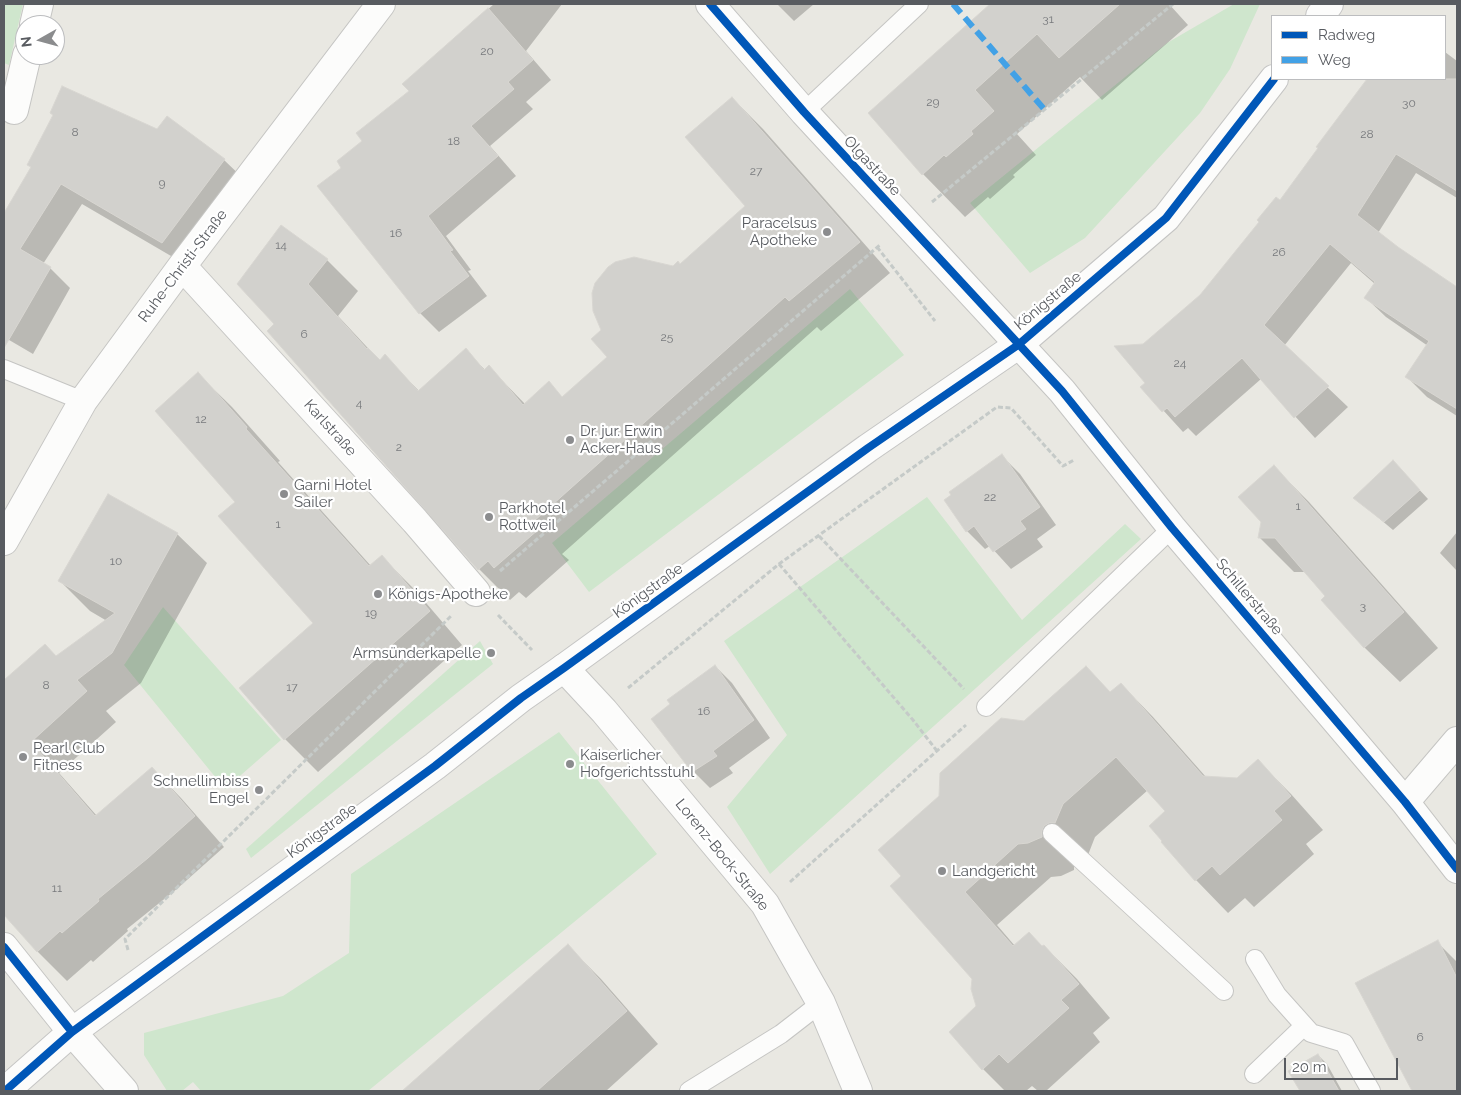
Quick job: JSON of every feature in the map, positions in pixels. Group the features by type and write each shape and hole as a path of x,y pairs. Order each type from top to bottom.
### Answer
{"street":[{"name":"Ruhe-Christi-Straße","path":"4,541 83,401 182,266 381,4"},
{"name":"Olgastraße","path":"710,4 804,112 1018,345"},
{"path":"1321,15 1329,4"},
{"path":"14,110 25,65"},
{"name":"Königstraße","path":"5,1091 72,1032 427,771 521,698 868,448 1018,345 1166,218 1273,80"},
{"name":"Karlstraße","path":"182,266 415,521 476,592"},
{"name":"Schillerstraße","path":"1018,345 1062,391 1172,528 1405,802 1457,869"},
{"name":"Lorenz-Bock-Straße","path":"560,671 604,712 765,904 821,1003 858,1091"},
{"path":"1405,802 1457,741"},
{"path":"4,947 72,1032 124,1091"}],"lane":[{"path":"804,112 919,4"},
{"path":"4,369 83,401"},
{"path":"986,707 1172,528"},
{"path":"1052,833 1224,992"},
{"path":"1256,959 1276,995 1311,1033 1344,1043 1371,1091"},
{"path":"689,1091 781,1034 821,1003"},
{"path":"1254,1074 1304,1026"}],"path":[{"path":"136,985 125,938 476,592 877,247 1173,4"},
{"path":"877,247 935,321"},
{"path":"604,712 619,696 779,564 997,408 1011,408 1064,466 1079,456 1104,444"},
{"path":"765,904 986,707 962,687 819,536"},
{"path":"779,564 913,720 937,751"},
{"path":"476,592 560,671"}],"green space":[{"path":"4,4 23,4 20,15 15,15 15,39 9,65 4,63"},
{"path":"1234,4 1260,4 1230,69 1200,113 1085,238 1030,273 970,203 1167,43"},
{"path":"850,289 904,355 589,592 552,543"},
{"path":"927,497 1022,620 1125,524 1141,539 770,874 727,807 787,735 724,641"},
{"path":"163,607 281,740 225,789 124,665"},
{"path":"480,641 493,664 251,858 246,849"},
{"path":"559,732 657,854 368,1091 201,1091 193,1082 182,1091 167,1091 144,1055 144,1033 283,996 349,953 351,874"}],"building":[{"path":"990,4 1120,4 1059,58 1037,34 975,90 994,111 971,131 973,134 946,157 944,155 922,175 868,113"},
{"path":"488,8 533,60 508,82 514,89 471,126 498,156 428,216 453,250 450,251 469,276 419,314 317,186 341,168 337,161 362,141 356,133 409,91 402,84"},
{"path":"1457,79 1457,191 1396,154 1357,215 1398,247 1457,287 1457,409 1405,377 1429,341 1364,298 1375,282 1330,244 1264,325 1329,386 1294,418 1242,358 1175,417 1167,408 1162,412 1140,387 1145,383 1114,346 1143,344 1200,295 1259,222 1257,220 1276,197 1280,200 1318,148 1316,147 1366,80"},
{"path":"62,86 157,129 167,116 225,159 162,243 61,184 20,249 51,267 4,348 4,213 31,167 27,165 53,115 50,113"},
{"path":"732,97 860,242 789,301 785,297 533,522 539,529 494,568 488,561 478,570 267,331 274,324 237,284 281,225 328,259 308,284 367,349 380,360 385,354 418,391 466,348 484,370 489,365 523,405 549,381 562,397 607,357 591,339 601,330 593,311 592,293 595,283 608,267 615,262 634,257 673,266 678,261 680,264 745,206 685,137"},
{"path":"198,372 247,427 246,429 369,566 382,555 430,611 284,740 239,688 313,623 218,516 235,502 155,411"},
{"path":"1002,454 1040,507 1020,521 1026,529 993,552 974,526 966,532 944,500 951,495 949,492"},
{"path":"1393,460 1420,490 1384,522 1353,498"},
{"path":"1274,465 1404,612 1364,648 1321,600 1325,596 1275,538 1258,538 1261,522 1238,497"},
{"path":"108,494 178,533 112,653 77,680 87,691 31,742 95,816 152,767 195,816 98,899 99,901 62,933 60,931 37,952 4,915 4,680 45,644 56,656 115,613 58,581"},
{"path":"715,665 754,720 713,751 717,756 692,772 651,719 670,704 667,700"},
{"name":"Landgericht","path":"1086,666 1110,692 1121,683 1203,776 1237,778 1258,759 1291,796 1274,811 1282,820 1220,875 1212,866 1195,881 1149,826 1165,811 1116,757 1063,804 1055,823 1049,823 1044,826 1042,837 1028,843 1018,844 965,892 1013,946 1029,932 1042,946 1044,945 1079,984 1061,1000 1069,1008 1008,1063 999,1054 982,1070 949,1032 976,1006 971,989 972,979 890,886 901,876 878,850 939,796 940,773 1001,718 1024,721"},
{"path":"1438,940 1457,978 1457,1091 1412,1091 1355,983"},
{"path":"568,944 627,1011 537,1091 402,1091"},
{"path":"1318,1054 1339,1091 1300,1091 1288,1071"}],"marked path":[{"path":"953,4 1044,109"}],"cycle path":[{"path":"710,4 804,112 1062,391 1172,528 1405,802 1457,869"},
{"path":"5,1091 72,1032 435,766 521,698 868,448 1018,345 1166,218 1273,80"},
{"path":"4,947 72,1032"}],"place":[{"name":"Paracelsus Apotheke","path":"827,232"},
{"name":"Dr. jur. Erwin Acker-Haus","path":"570,440"},
{"name":"Garni Hotel Sailer","path":"284,494"},
{"name":"Parkhotel Rottweil","path":"489,517"},
{"name":"Königs-Apotheke","path":"378,594"},
{"name":"Armsünderkapelle","path":"491,653"},
{"name":"Pearl Club Fitness","path":"23,757"},
{"name":"Kaiserlicher Hofgerichtsstuhl","path":"570,764"},
{"name":"Schnellimbiss Engel","path":"259,790"},
{"name":"Landgericht","path":"942,871"}]}
